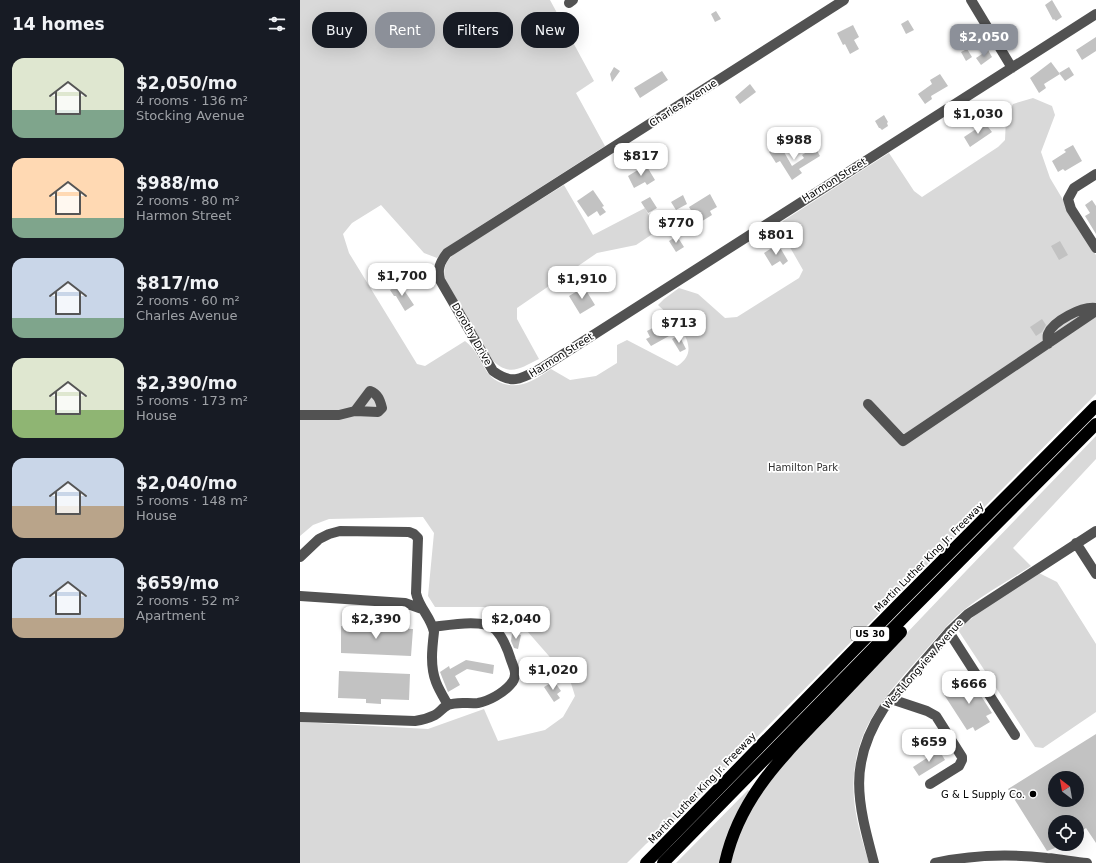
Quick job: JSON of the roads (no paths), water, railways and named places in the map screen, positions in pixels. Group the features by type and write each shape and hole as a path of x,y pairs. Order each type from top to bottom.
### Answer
{"highway":[{"name":"Martin Luther King Jr. Freeway","path":"646,863 903,600 1096,406"},
{"name":"US 30","path":"663,863 1096,424"},
{"path":"725,863 732,839 745,809 753,794 773,768 966,564 1024,496"},
{"path":"637,863 649,850 674,834"}],"street":[{"name":"Charles Avenue","path":"443,258 447,253 470,237 844,0"},
{"path":"971,0 1012,68"},
{"name":"Harmon Street","path":"510,380 523,378 540,369 1096,14"},
{"path":"1096,174 1079,184 1071,192 1068,199 1071,209 1096,248"},
{"name":"Dorothy Drive","path":"443,258 438,269 440,280 493,371 510,380"},
{"path":"868,404 903,441 1048,344 1096,309"},
{"path":"300,415 338,415 355,411"},
{"path":"300,557 319,539 340,531 409,532 414,534 418,538 416,593 418,600 433,627 433,672 437,685 448,705"},
{"name":"West Longview Avenue","path":"874,863 860,808 859,777 863,752 871,730 877,719 891,699 957,624 979,606 1096,531"},
{"path":"1076,543 1096,574"},
{"path":"300,596 405,603 422,608"},
{"path":"300,717 423,720 435,715 448,705 478,703 495,696 512,684 516,677 515,671 506,646 499,634 492,627 476,624 433,627"},
{"path":"949,632 1015,735"},
{"path":"891,699 927,711 936,716 962,757 959,766 930,784"},
{"path":"935,863 969,858 1019,856 1087,863"}],"place":[{"name":"G & L Supply Co.","path":"1033,794"}],"park label":[{"name":"Hamilton Park","path":"803,467"}]}
